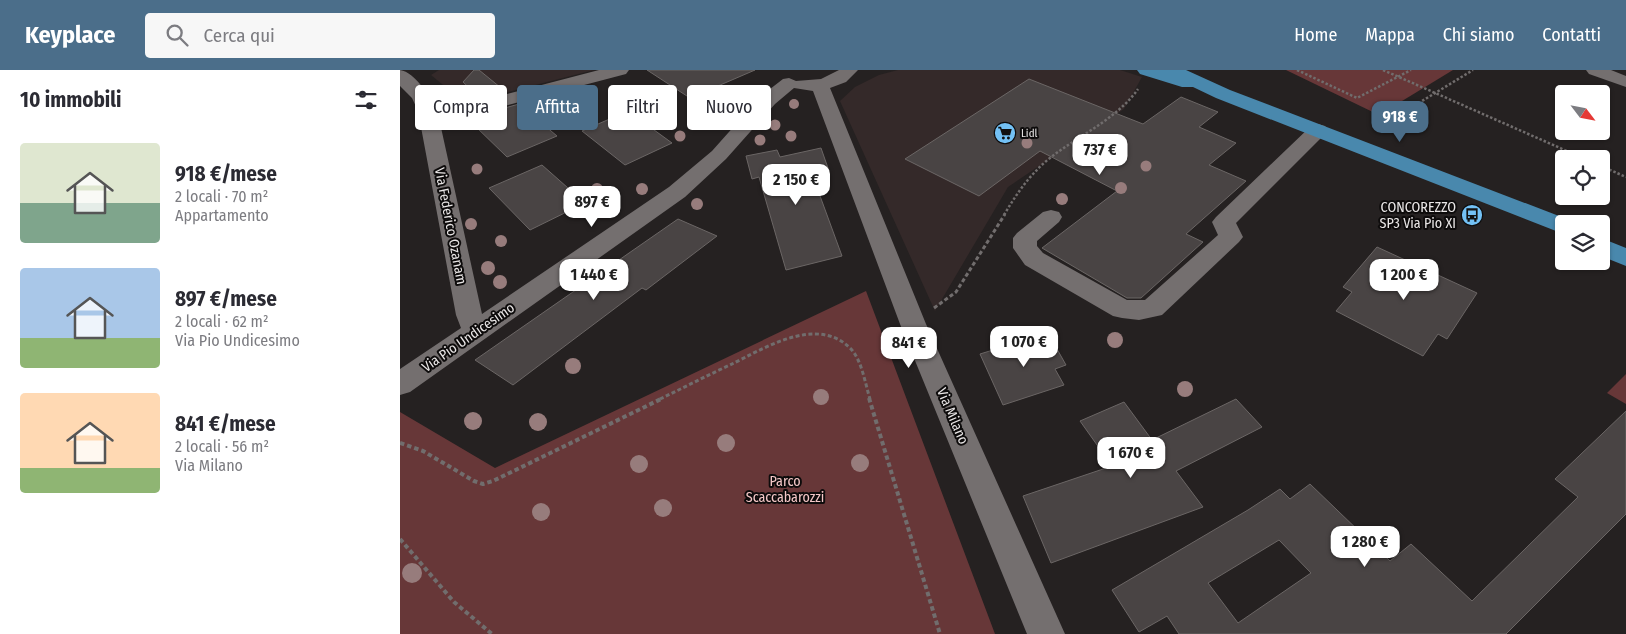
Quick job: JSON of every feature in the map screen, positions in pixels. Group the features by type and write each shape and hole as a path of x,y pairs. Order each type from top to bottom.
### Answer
{"main road":[{"path":"1170,70 1223,94 1555,223"},
{"path":"1143,78 1223,94"},
{"path":"1610,240 1626,245"},
{"path":"1610,250 1626,258"}],"street":[{"path":"507,100 620,70"},
{"path":"785,76 809,86 820,85 838,80 850,70"},
{"path":"1595,70 1626,82"},
{"name":"Via Federico Ozanam","path":"400,75 415,91"},
{"name":"Via Pio Undicesimo","path":"400,384 686,184 725,148 772,96 785,76"},
{"name":"Via Milano","path":"820,85 913,324 1046,634"},
{"name":"Via Federico Ozanam","path":"432,130 469,315 476,331"},
{"path":"1051,217 1026,238 1025,248 1034,259 1122,309 1139,311 1153,308 1230,238 1224,222 1318,130"}],"path":[{"path":"1297,70 1357,98 1411,70"},
{"path":"1382,70 1565,150"},
{"path":"1352,144 1473,70"},
{"path":"913,324 956,292 1025,181 1050,158 1112,116 1131,99 1143,78"},
{"path":"1610,170 1626,177"},
{"path":"400,442 423,451 474,481 483,484 493,481 781,340 815,334 831,337 849,346 857,358 940,634"},
{"path":"400,539 446,591 483,628 492,634"}],"shaded area":[{"path":"439,70 594,70 535,85 517,85 517,90 507,92 507,85 443,85 431,75"},
{"path":"898,70 1120,70 1142,77 1124,109 1008,187 935,311 840,101 855,87 879,75"}],"green space":[{"path":"1286,70 1453,70 1379,115"},
{"name":"Parco Scaccabarozzi","path":"866,291 995,634 400,634 400,412 495,468"},
{"path":"1626,374 1626,404 1607,393"}],"building":[{"path":"474,70 479,70 497,85 466,85 463,82"},
{"path":"647,70 755,70 720,85 687,85 687,96 677,90 677,85 670,85"},
{"path":"1029,79 1143,124 1181,97 1218,112 1199,127 1236,143 1209,165 1246,181 1186,234 1203,242 1141,298 1127,298 1042,248 1117,191 1040,151 979,196 905,159"},
{"path":"517,105 517,130 550,130 557,136 507,157 479,130 507,130 507,107"},
{"path":"608,120 608,130 654,130 672,143 625,165 582,131 598,130 598,124"},
{"path":"821,148 829,171 812,174 842,256 786,270 759,177 752,179 746,156 777,150 780,157"},
{"path":"542,165 585,203 530,230 489,188"},
{"path":"678,219 717,236 646,290 642,288 513,385 475,360"},
{"path":"1377,247 1477,293 1447,339 1438,334 1423,356 1336,311 1352,292 1343,287"},
{"path":"1048,333 1066,365 1055,369 1064,385 1003,405 980,354"},
{"path":"1236,399 1262,427 1176,471 1203,507 1051,563 1023,496 1112,466 1080,421 1124,402 1152,440"},
{"path":"1626,411 1626,514 1506,634 1179,634 1167,616 1139,632 1112,590 1248,510 1280,489 1290,499 1310,484 1390,561 1411,544 1472,601 1578,497 1555,479","holes":["1279,540 1311,573 1238,623 1208,583"]}],"place":[{"name":"Lidl","path":"1005,133"},
{"name":"CONCOREZZO SP3 Via Pio XI","path":"1472,215"}]}
